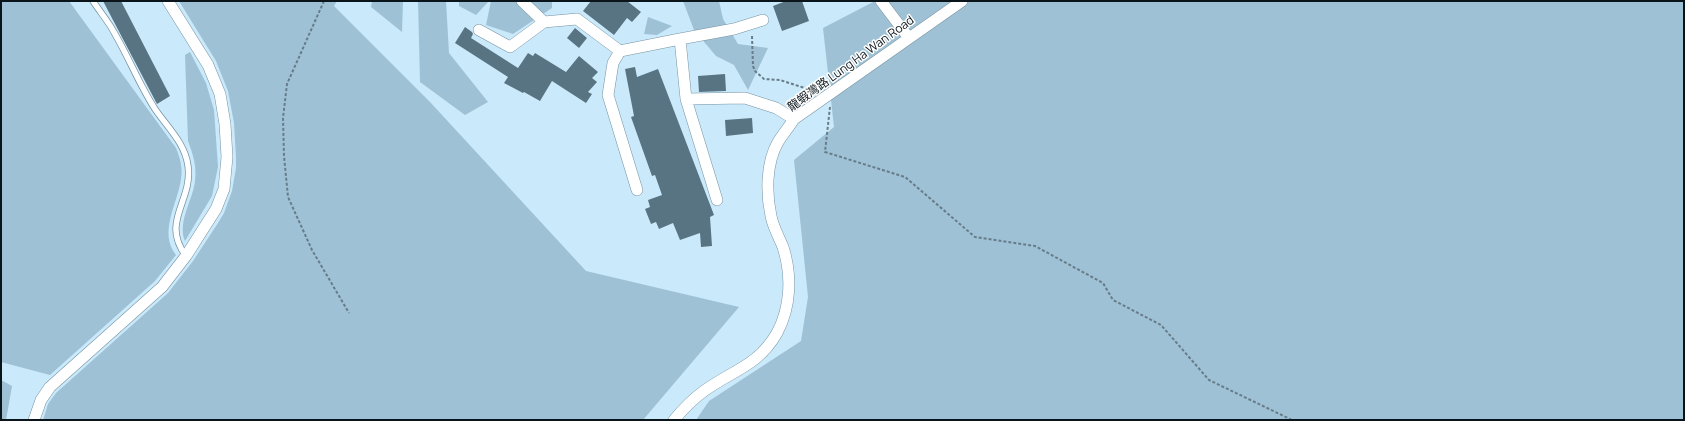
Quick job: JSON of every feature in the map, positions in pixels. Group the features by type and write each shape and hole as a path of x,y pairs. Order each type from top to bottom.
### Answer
{"street":[{"path":"34,420 40,400 50,387 162,287 186,256 216,209 224,189 227,168 225,124 220,94 215,79 189,33 168,1"},
{"path":"522,1 544,22"},
{"path":"881,1 909,38"},
{"name":"龍蝦灣路 Lung Ha Wan Road","path":"674,420 705,390 738,372 757,358 772,341 782,320 788,296 788,270 782,246 771,217 768,189 770,164 778,143 794,119 962,1"},
{"path":"479,30 510,47 544,22 577,19 620,51 734,29 763,20"},
{"path":"680,39 686,99 717,200"},
{"path":"620,51 613,63 608,94 637,190"},
{"path":"686,99 745,98 776,108 794,119"}],"lane":[{"path":"93,1 114,32 155,109 182,145 187,156 189,168 188,180 175,229 176,239 186,256"}],"path":[{"path":"324,1 286,84 283,118 284,156 288,197 312,250 349,313"},
{"path":"749,25 753,40 753,66 764,79 780,80 810,91 832,92 825,152 905,177 975,237 1034,246 1103,282 1113,300 1161,325 1209,380 1292,420"}],"shaded area":[{"path":"1,1 69,1 176,148 180,159 182,175 169,227 171,246 176,255 155,281 50,375 1,362"},
{"path":"179,1 337,1 334,6 430,102 586,271 739,307 643,420 43,420 48,404 56,393 168,293 193,261 218,223 224,213 232,191 236,168 236,157 234,123 228,91 216,61"},
{"path":"372,1 403,1 402,32 371,7"},
{"path":"418,1 446,1 449,53 488,102 465,115 420,82"},
{"path":"459,1 489,1 476,15 459,6"},
{"path":"491,1 552,1 552,8 513,34 486,25"},
{"path":"683,1 719,1 723,19 738,44 768,48 748,90 734,65 716,56 694,30"},
{"path":"875,1 1684,1 1684,420 696,420 709,401 801,341 808,297 794,160 834,127 823,28"},
{"path":"648,17 672,26 657,35 644,34"},
{"path":"190,52 206,83 214,110 218,167 212,196 185,241 183,234 184,219 194,188 195,176 194,161 188,141 185,55"},
{"path":"1,380 12,386 6,420 1,420"}],"building":[{"path":"103,1 121,1 170,96 157,104"},
{"path":"591,1 627,1 641,12 632,22 627,18 614,35 583,11"},
{"path":"786,1 802,1 809,21 782,31 773,6"},
{"path":"465,27 472,32 473,34 471,38 518,68 528,53 533,56 535,53 566,72 579,56 598,72 592,78 597,82 588,92 592,94 586,103 552,81 540,101 504,83 508,77 455,43"},
{"path":"575,28 587,38 579,48 567,38"},
{"path":"635,67 637,77 658,69 714,215 710,217 712,246 701,247 700,233 680,240 673,223 659,229 656,222 651,224 645,209 650,207 648,200 662,195 655,175 652,176 631,117 634,116 625,69"},
{"path":"725,74 726,91 699,92 698,76"},
{"path":"752,118 753,133 726,136 725,120"}]}
